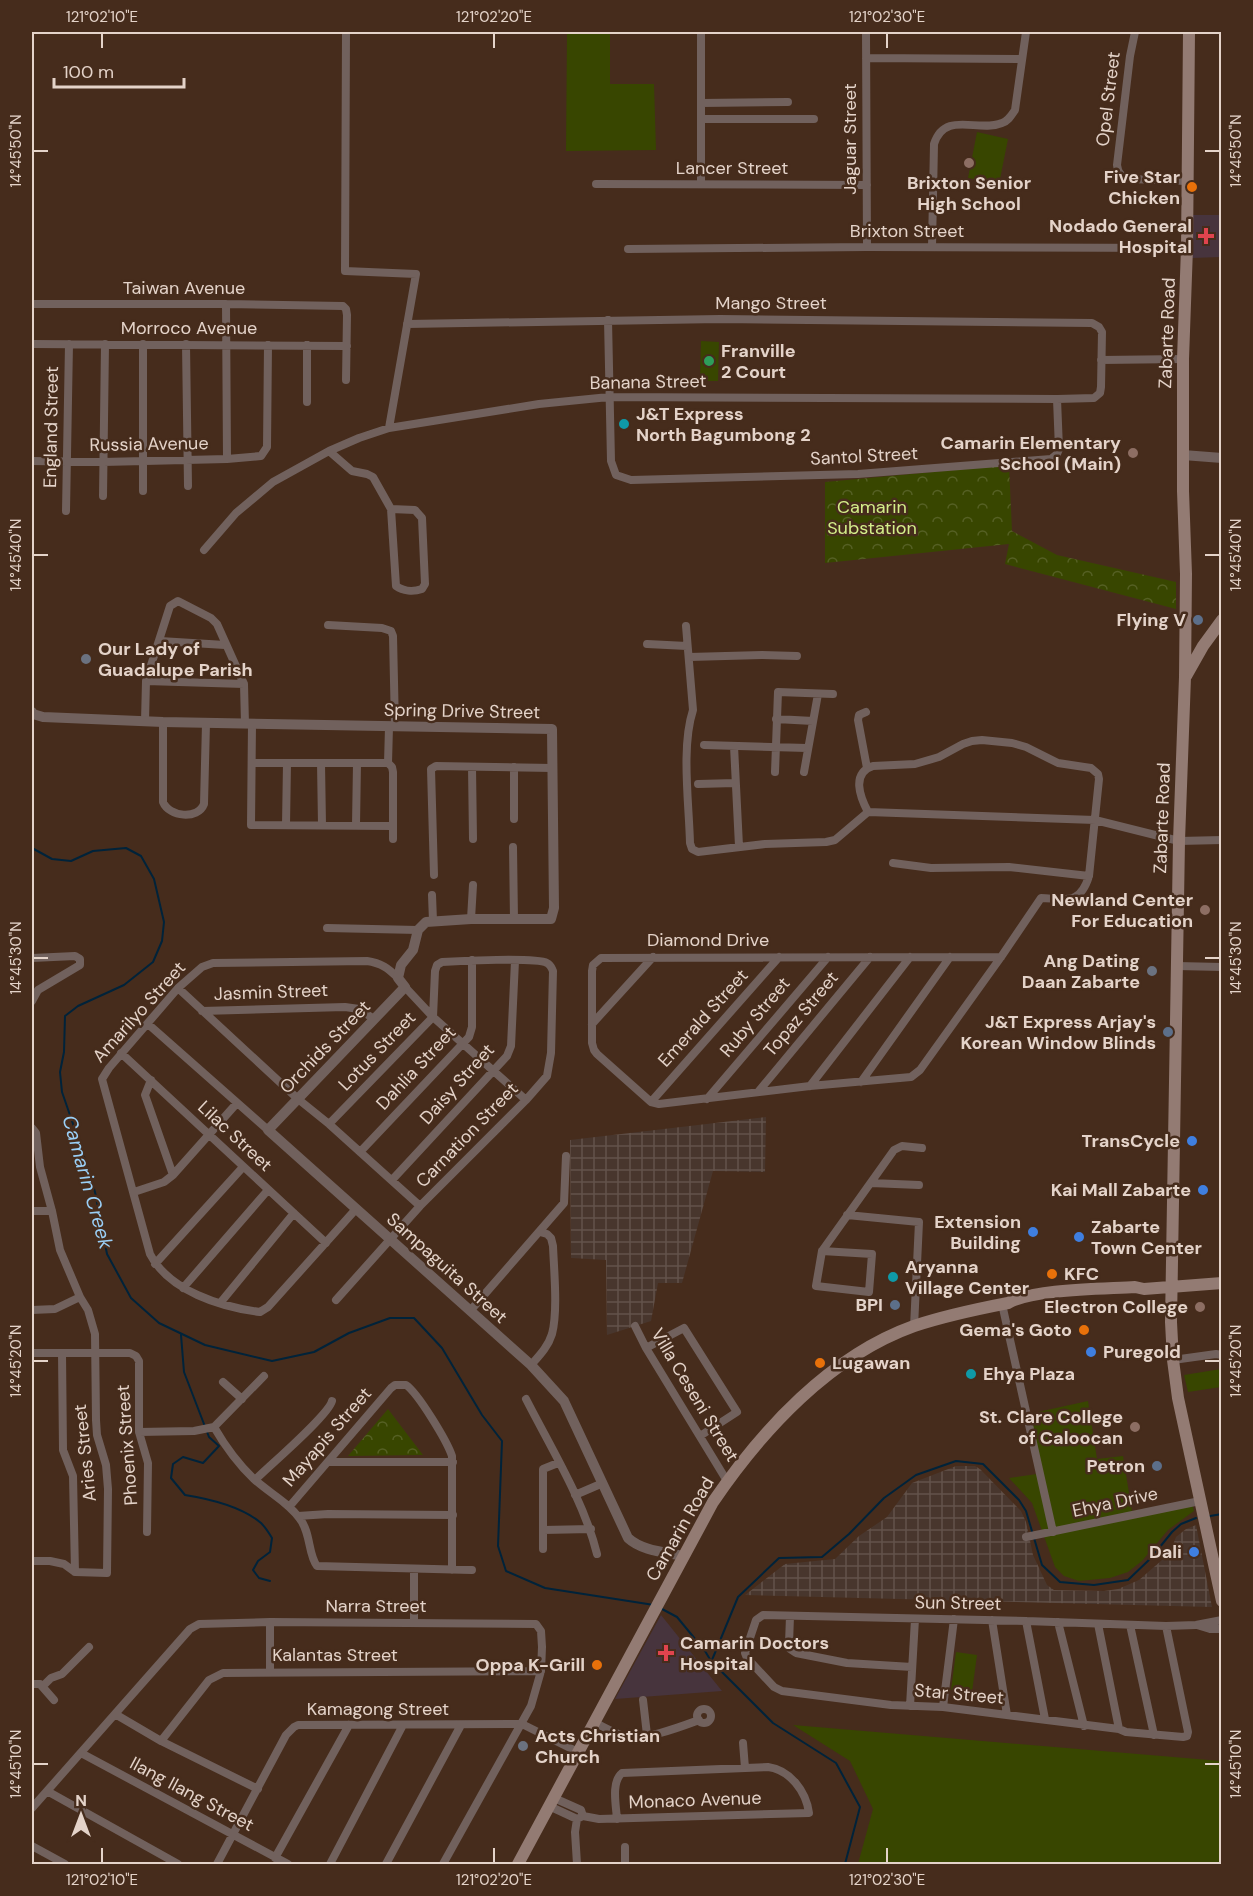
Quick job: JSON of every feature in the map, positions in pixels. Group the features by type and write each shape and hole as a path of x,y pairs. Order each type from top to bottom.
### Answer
{"main road":[{"name":"Zabarte Road","path":"1189,32 1187,248 1183,359 1185,677 1179,841 1171,1287 1173,1360 1178,1398 1221,1601"},
{"path":"1185,677 1221,620"},
{"name":"Camarin Road","path":"518,1864 713,1502 727,1481 789,1410 824,1378 858,1353 914,1327 1015,1299 1050,1293 1221,1283"}],"street":[{"path":"346,32 345,271 416,274 389,428"},
{"path":"701,32 701,184"},
{"name":"Jaguar Street","path":"866,32 867,247"},
{"path":"932,247 936,135 942,129 953,125 995,126 1010,118 1015,110 1026,32"},
{"name":"Opel Street","path":"1135,32 1130,56 1118,172 1129,179 1187,181"},
{"path":"866,58 1022,59"},
{"path":"701,103 788,102"},
{"path":"702,119 814,119"},
{"name":"Lancer Street","path":"596,184 867,185"},
{"name":"Brixton Street","path":"628,249 1187,248"},
{"name":"Taiwan Avenue","path":"32,304 337,305 346,309 347,346"},
{"path":"226,304 227,459"},
{"name":"Mango Street","path":"407,324 720,319 1092,323 1102,332 1101,360"},
{"path":"608,320 609,397"},
{"name":"Morroco Avenue","path":"32,344 347,346"},
{"name":"England Street","path":"66,511 69,344"},
{"path":"103,496 105,344"},
{"path":"143,491 144,344"},
{"path":"186,344 188,486"},
{"name":"Russia Avenue","path":"32,461 103,462 255,458 266,451 267,447 268,345"},
{"path":"307,345 307,402"},
{"path":"346,380 347,346"},
{"path":"1101,360 1183,359"},
{"name":"Banana Street","path":"204,550 236,513 273,482 329,451 389,428 539,404 609,397 1091,398 1097,396 1101,387 1101,360"},
{"name":"Santol Street","path":"609,397 611,461 616,476 631,480 858,474 1051,459 1059,449 1057,399"},
{"path":"329,451 352,471 374,477 391,509 396,586 417,591 422,589 424,584 422,518 415,510 391,509"},
{"path":"1183,455 1221,458"},
{"path":"145,721 146,681 170,606 173,602 178,601 212,618 244,684 252,763 251,825 393,825"},
{"path":"328,625 382,628 391,632 393,636 392,727 388,763"},
{"path":"686,626 693,710 688,723 686,747 690,843 692,849 698,852 765,843 835,840 868,812 1095,820 1179,841 1221,840"},
{"path":"160,642 225,645"},
{"path":"647,644 687,646"},
{"path":"689,657 797,656"},
{"path":"146,681 244,684"},
{"path":"775,772 774,747 778,692 833,694"},
{"path":"804,772 818,694"},
{"name":"Spring Drive Street","path":"32,712 43,717 163,722 552,729 554,908 551,919 433,921"},
{"path":"866,712 859,715 858,720 867,768"},
{"path":"776,719 813,721"},
{"path":"163,722 163,802 165,809 172,813 196,813 201,811 204,804 206,723"},
{"path":"651,1102 659,1104 810,1086 906,1078 916,1074 1001,957 1041,897 1070,900 1079,896 1086,886 1099,779 1095,770 1058,763 1012,742 972,741 939,757 915,764 867,768 862,772 859,787 860,797 868,812"},
{"path":"704,745 807,748"},
{"path":"734,746 739,846"},
{"path":"252,763 388,763 393,772 393,839"},
{"path":"286,825 287,763"},
{"path":"321,763 322,825"},
{"path":"356,825 357,763"},
{"path":"434,875 431,769 436,766 552,768"},
{"path":"472,767 473,839"},
{"path":"514,767 514,819"},
{"path":"698,784 735,783"},
{"path":"513,847 514,920"},
{"path":"894,862 932,868 1009,867 1089,876"},
{"path":"471,920 473,885"},
{"path":"327,928 418,930 426,922 433,921 432,895"},
{"name":"Orchids Street","path":"268,1130 374,1019 402,983 401,965 413,950 418,930"},
{"path":"32,958 75,956 80,959 80,965 38,990 32,998"},
{"name":"Diamond Drive","path":"651,1102 597,1054 592,1043 592,970 596,961 606,957 1001,957"},
{"path":"592,1024 653,957"},
{"name":"Emerald Street","path":"651,1102 779,957"},
{"name":"Ruby Street","path":"707,1099 828,957"},
{"name":"Topaz Street","path":"758,1092 870,957"},
{"path":"810,1086 910,957"},
{"path":"861,1082 950,957"},
{"path":"472,960 515,960"},
{"name":"Lotus Street","path":"329,1124 433,1017 437,965 442,962 472,960"},
{"name":"Dahlia Street","path":"360,1152 469,1036 472,1027 472,960"},
{"name":"Carnation Street","path":"336,1300 420,1206 547,1076 550,1067 553,971 545,962 515,960"},
{"name":"Daisy Street","path":"392,1180 507,1056 511,1046 515,960"},
{"name":"Amarilyo Street","path":"356,1209 268,1307 260,1312 221,1302 183,1288 161,1272 155,1264 150,1254 103,1084 104,1074 178,988 202,967 213,963 376,962 387,967 433,1017 526,1100"},
{"path":"1177,966 1221,967"},
{"path":"178,988 298,1099 420,1206"},
{"name":"Jasmin Street","path":"202,1011 345,1006 359,1009 374,1019"},
{"name":"Sampaguita Street","path":"148,1024 531,1365 564,1401 628,1538 635,1545 683,1556"},
{"name":"Lilac Street","path":"121,1053 326,1243"},
{"path":"151,1080 145,1095 173,1175"},
{"path":"134,1192 164,1182 173,1175 237,1103"},
{"name":"Aries Street","path":"32,1128 36,1133 36,1167 52,1211 60,1250 93,1321 96,1420 107,1477 107,1573 75,1572"},
{"path":"822,1251 872,1254 869,1292 816,1286 822,1251 894,1150 902,1146 922,1148"},
{"path":"470,1311 564,1203 566,1156"},
{"path":"155,1264 243,1167"},
{"path":"872,1183 919,1185"},
{"path":"183,1288 268,1190"},
{"path":"32,1211 52,1211"},
{"path":"221,1302 294,1213"},
{"path":"848,1215 919,1222 914,1327"},
{"path":"531,1365 545,1349 552,1334 554,1313 553,1246 548,1233 540,1232"},
{"path":"32,1310 55,1309 80,1296"},
{"name":"Ehya Drive","path":"1005,1303 1049,1532 1200,1501"},
{"name":"Villa Ceseni Street","path":"635,1326 727,1481"},
{"path":"646,1348 684,1328 736,1412 700,1436"},
{"path":"32,1353 95,1353"},
{"path":"62,1353 63,1450 74,1476 75,1572"},
{"name":"Phoenix Street","path":"95,1353 130,1353 139,1361 139,1432 148,1463 147,1532"},
{"path":"1173,1360 1216,1354 1221,1356"},
{"path":"139,1432 194,1431 214,1427 264,1376"},
{"path":"223,1382 242,1399"},
{"name":"Mayapis Street","path":"289,1507 391,1388 401,1384 415,1393 446,1442 453,1462 452,1570"},
{"path":"526,1399 591,1529 597,1554"},
{"path":"255,1480 320,1419 332,1401"},
{"path":"214,1427 230,1452 255,1480 298,1516 306,1530 315,1565 320,1567 472,1570"},
{"path":"328,1462 453,1462"},
{"path":"543,1549 543,1469 558,1463"},
{"path":"575,1495 603,1483"},
{"path":"298,1516 328,1514 453,1515"},
{"path":"543,1530 591,1529"},
{"path":"1026,1537 1049,1532"},
{"path":"32,1561 57,1562 75,1572"},
{"path":"414,1569 414,1623"},
{"path":"790,1616 789,1644 790,1649 796,1653 847,1663 912,1667"},
{"name":"Sun Street","path":"745,1653 759,1617 954,1619 1166,1626 1196,1625 1221,1620"},
{"path":"910,1706 915,1619"},
{"path":"943,1707 954,1619"},
{"path":"992,1620 1007,1714"},
{"path":"1026,1621 1045,1719"},
{"path":"270,1622 270,1672"},
{"name":"Narra Street","path":"32,1808 194,1626 209,1623 270,1622 536,1624 542,1635 541,1671 534,1697 522,1724 443,1864"},
{"path":"1058,1622 1084,1726"},
{"path":"1098,1624 1119,1729"},
{"path":"1131,1625 1154,1735"},
{"name":"Sun Street","path":"1196,1625 1203,1628 1221,1629"},
{"name":"Star Street","path":"745,1653 747,1658 778,1690 910,1706 1007,1714 1119,1729 1126,1732 1183,1737 1187,1736 1188,1731 1166,1626"},
{"path":"43,1686 51,1678 65,1672 89,1647"},
{"name":"Kalantas Street","path":"161,1740 215,1675 232,1672 541,1671"},
{"path":"32,1684 43,1686 54,1700"},
{"path":"643,1700 647,1735"},
{"path":"115,1714 258,1789"},
{"path":"594,1722 623,1736 647,1735 699,1720"},
{"name":"Kamagong Street","path":"217,1864 286,1735 294,1727 304,1724 522,1724 578,1752"},
{"path":"275,1858 349,1725"},
{"path":"330,1864 403,1725"},
{"path":"386,1864 461,1725"},
{"path":"617,1819 616,1782 622,1773 745,1768 744,1743"},
{"name":"Ilang Ilang Street","path":"81,1753 288,1864"},
{"name":"Monaco Avenue","path":"551,1802 580,1817 599,1819 809,1812 803,1792 787,1775 774,1768 745,1768"},
{"path":"47,1791 178,1864"},
{"path":"577,1864 574,1832 580,1817"},
{"path":"32,1846 53,1862 64,1864"},
{"path":"625,1848 626,1864"}],"shaded area":[{"name":"Nodado General Hospital","path":"1191,215 1221,215 1221,257 1192,258"},
{"path":"766,1117 765,1172 713,1171 682,1283 658,1283 651,1321 607,1335 606,1260 571,1258 570,1140"},
{"path":"956,1466 975,1466 980,1469 1021,1511 1026,1522 1033,1555 1047,1585 1054,1590 1104,1591 1118,1589 1139,1580 1162,1560 1176,1537 1196,1525 1212,1607 745,1595 785,1564 835,1559 859,1536 887,1517 912,1483"},
{"name":"Camarin Doctors Hospital","path":"661,1615 722,1691 615,1699"}],"green space":[{"path":"567,32 610,32 610,84 654,84 656,150 566,151"},
{"path":"977,132 1008,139 999,184 968,178"},
{"name":"Franville 2 Court","path":"701,341 719,342 718,381 700,381"},
{"name":"Camarin Substation","path":"1009,465 1012,531 1057,555 1176,582 1176,609 1005,564 1009,544 825,563 825,482"},
{"path":"1221,1369 1221,1387 1188,1392 1184,1375"},
{"path":"1088,1401 1097,1459 1123,1456 1132,1511 1191,1500 1194,1511 1168,1530 1142,1561 1128,1572 1110,1578 1079,1581 1064,1576 1055,1567 1032,1503 1009,1478 1037,1474 1024,1415"},
{"path":"388,1409 423,1455 348,1456"},
{"path":"956,1652 977,1655 972,1692 951,1690"},
{"path":"793,1725 1221,1761 1221,1864 858,1864 873,1809 850,1761"}],"waterway":[{"name":"Camarin Creek","path":"32,848 52,859 71,861 93,851 126,848 141,856 154,879 164,922 162,941 153,962 124,985 78,1006 65,1016 64,1052 60,1072 62,1092 95,1192 107,1254 131,1298 159,1323 205,1345 272,1361 314,1352 349,1333 390,1318 414,1318 442,1348 482,1415 502,1441 498,1546 506,1571 545,1588 654,1605"},
{"path":"181,1335 184,1372 209,1437 219,1446 203,1463 183,1457 173,1464 171,1478 185,1495 235,1508 261,1523 272,1538 270,1552 258,1561 253,1570 259,1578 270,1581"},
{"name":"Camarin Creek","path":"712,1660 738,1597 779,1558 822,1557 849,1534 884,1498 916,1475 956,1461 983,1464 1019,1500 1026,1511 1042,1565 1060,1582 1094,1585 1128,1580 1151,1558 1172,1532 1181,1524 1196,1518"},
{"name":"Camarin Creek","path":"1210,1516 1222,1514"},
{"path":"662,1609 677,1617 711,1661 773,1723 836,1763 860,1807 845,1864"}],"place":[{"name":"Brixton Senior High School","path":"969,163"},
{"name":"Five Star Chicken","path":"1192,187"},
{"name":"Nodado General Hospital","path":"1206,236"},
{"name":"Franville 2 Court","path":"709,361"},
{"name":"J&T Express North Bagumbong 2","path":"624,424"},
{"name":"Camarin Elementary School (Main)","path":"1133,453"},
{"name":"Flying V","path":"1198,620"},
{"name":"Our Lady of Guadalupe Parish","path":"86,659"},
{"name":"Newland Center For Education","path":"1205,910"},
{"name":"Ang Dating Daan Zabarte","path":"1152,971"},
{"name":"J&T Express Arjay's Korean Window Blinds","path":"1168,1032"},
{"name":"TransCycle","path":"1192,1141"},
{"name":"Kai Mall Zabarte","path":"1203,1190"},
{"name":"Extension Building","path":"1033,1232"},
{"name":"Zabarte Town Center","path":"1079,1237"},
{"name":"KFC","path":"1052,1274"},
{"name":"Aryanna Village Center","path":"893,1277"},
{"name":"BPI","path":"895,1305"},
{"name":"Electron College","path":"1200,1307"},
{"name":"Gema's Goto","path":"1084,1330"},
{"name":"Puregold","path":"1091,1352"},
{"name":"Lugawan","path":"820,1363"},
{"name":"Ehya Plaza","path":"971,1374"},
{"name":"St. Clare College of Caloocan","path":"1135,1427"},
{"name":"Petron","path":"1157,1466"},
{"name":"Dali","path":"1194,1552"},
{"name":"Camarin Doctors Hospital","path":"666,1653"},
{"name":"Oppa K-Grill","path":"597,1665"},
{"name":"Acts Christian Church","path":"523,1746"}]}
